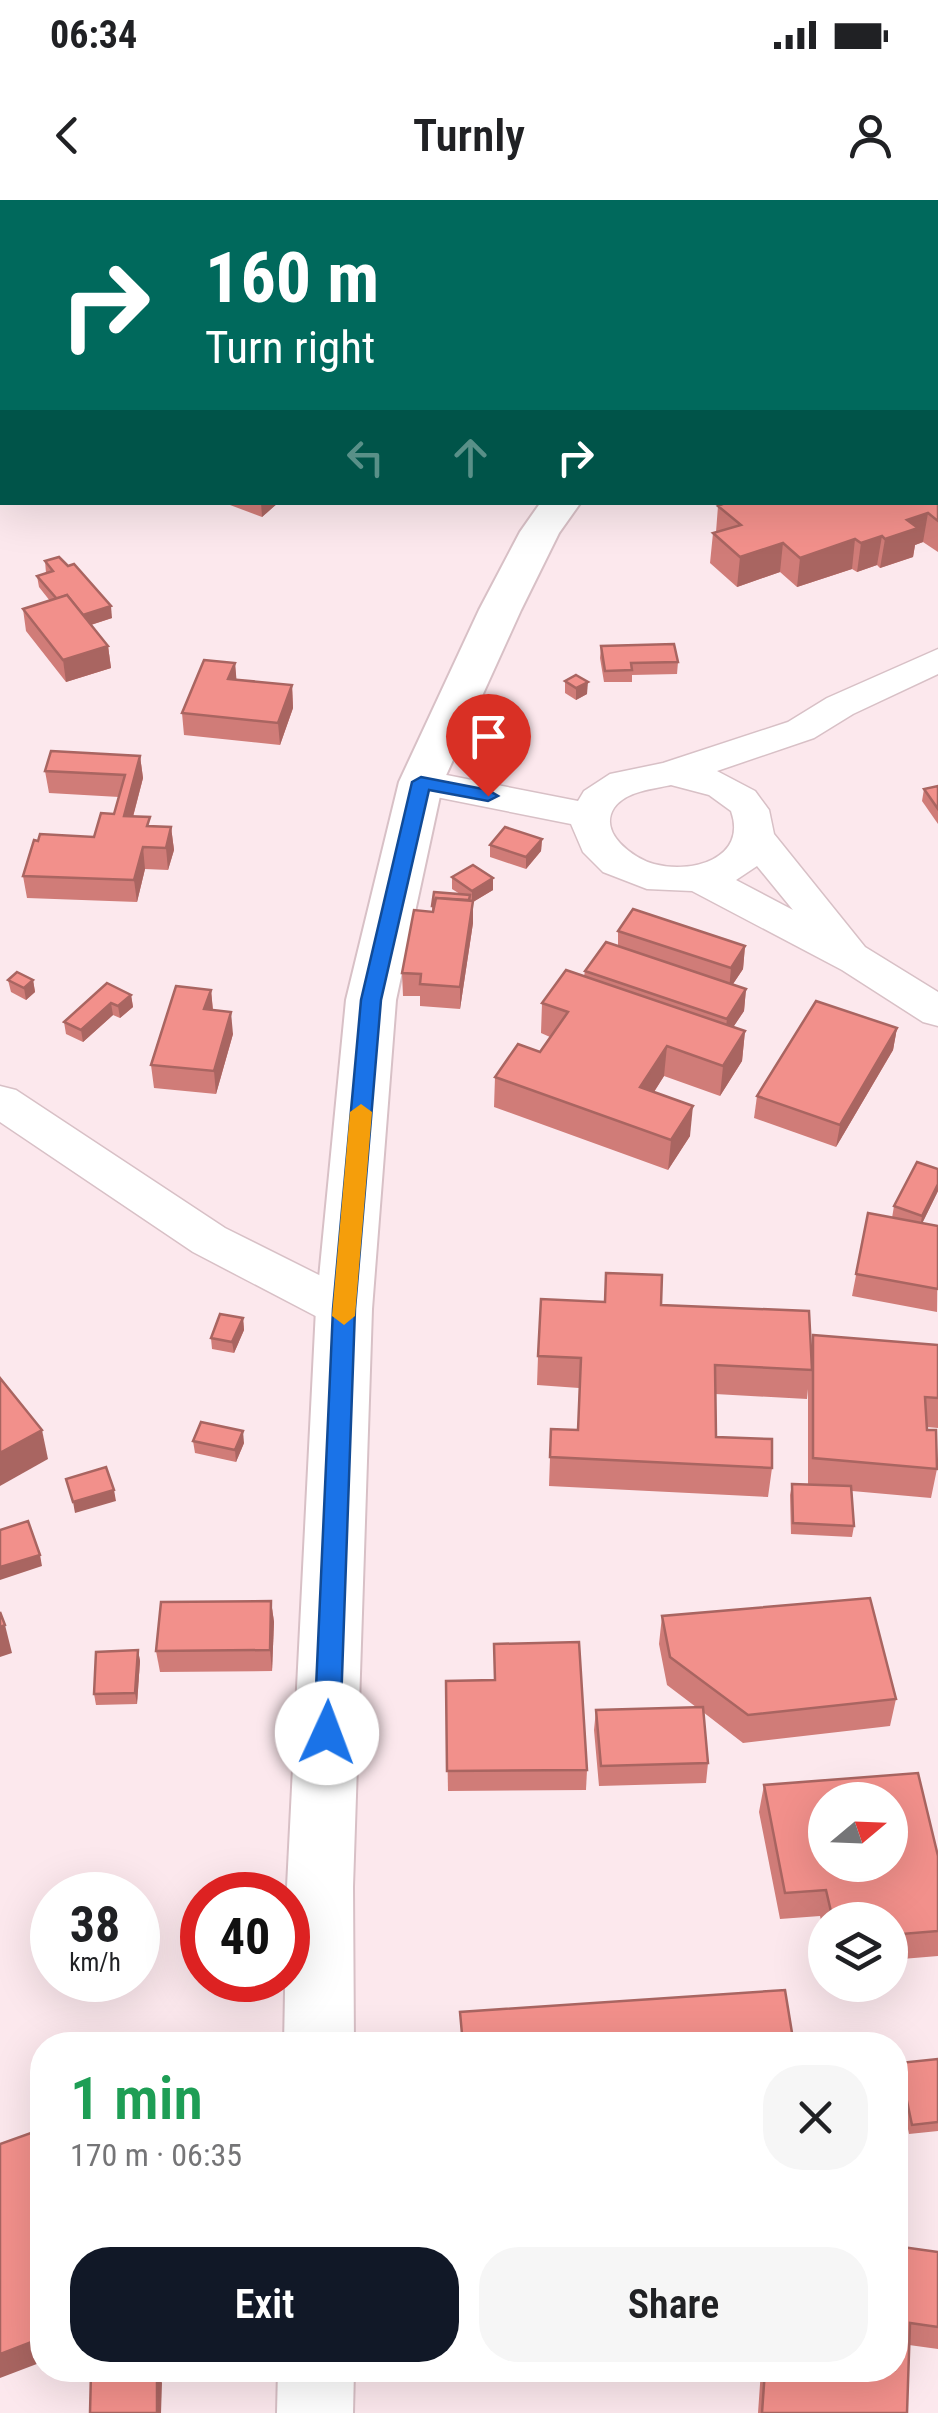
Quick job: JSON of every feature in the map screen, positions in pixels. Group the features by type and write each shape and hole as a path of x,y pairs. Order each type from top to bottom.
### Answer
{"street":[{"path":"319,2032 320,1887 344,1309 371,1000 421,782 500,610 540,532 560,505"},
{"path":"671,774 800,730 840,706 938,660"},
{"path":"800,730 753,822 746,856 726,870 699,878 656,878 617,865 589,833 589,815 599,798 617,784 642,776 703,778 730,790 753,822 857,960"},
{"path":"421,782 589,815"},
{"path":"699,878 857,960 938,1012"},
{"path":"0,1101 209,1240 344,1309"},
{"path":"315,2413 316,2382"}],"building":[{"path":"938,505 938,521 928,513 907,520 918,528 885,539 882,536 861,543 855,539 800,558 783,543 740,557 713,533 741,525 718,506"},
{"path":"59,557 68,566 74,564 111,606 83,615 67,595 57,599 37,576 53,571 45,561"},
{"path":"67,595 108,646 63,660 23,609"},
{"path":"674,644 678,662 631,663 632,670 605,671 601,646"},
{"path":"204,660 235,663 228,679 292,685 278,723 182,713"},
{"path":"576,675 588,682 576,688 565,681"},
{"path":"51,751 140,756 124,816 150,817 147,826 171,827 166,848 143,847 134,880 23,876 34,840 38,841 40,834 94,837 101,813 114,814 125,775 45,771"},
{"path":"938,786 938,809 924,789"},
{"path":"505,827 542,839 526,857 490,845"},
{"path":"473,865 493,878 472,891 452,877"},
{"path":"434,892 470,895 469,900 436,898 432,906"},
{"path":"436,898 473,901 460,987 420,984 421,974 402,973 414,910 433,912"},
{"path":"633,909 745,946 731,968 618,931"},
{"path":"606,942 746,989 727,1019 585,971"},
{"path":"566,970 745,1031 723,1066 667,1046 640,1087 693,1106 671,1140 495,1077 518,1044 540,1052 568,1012 542,1003"},
{"path":"17,972 33,980 24,988 8,980"},
{"path":"107,983 131,995 118,1006 111,1003 81,1030 64,1022"},
{"path":"176,986 211,990 204,1009 231,1012 214,1071 151,1065"},
{"path":"816,1001 897,1028 840,1125 757,1096"},
{"path":"917,1162 938,1169 938,1184 922,1216 894,1206"},
{"path":"868,1213 938,1226 938,1289 856,1274"},
{"path":"606,1273 662,1275 661,1305 809,1311 812,1370 715,1365 716,1437 772,1439 772,1468 550,1457 551,1429 578,1430 581,1358 538,1356 541,1299 605,1302"},
{"path":"220,1314 243,1318 232,1342 211,1338"},
{"path":"813,1335 938,1345 938,1398 925,1397 927,1430 936,1430 937,1469 813,1458"},
{"path":"0,1378 42,1430 0,1453"},
{"path":"201,1422 243,1431 235,1450 193,1441"},
{"path":"106,1467 114,1490 73,1502 66,1479"},
{"path":"792,1484 851,1486 854,1526 793,1523"},
{"path":"28,1521 40,1555 0,1567 0,1530"},
{"path":"870,1598 896,1699 748,1715 670,1657 662,1616"},
{"path":"271,1601 270,1650 156,1651 161,1602"},
{"path":"579,1642 587,1770 447,1771 446,1681 495,1680 494,1644"},
{"path":"138,1650 135,1693 94,1694 96,1652"},
{"path":"703,1707 708,1763 601,1766 596,1710"},
{"path":"918,1773 938,1856 938,1931 908,1934 908,1902 829,1902 826,1890 785,1893 764,1785"},
{"path":"785,1990 792,2032 462,2032 460,2012"},
{"path":"938,2059 938,2122 912,2125 908,2062"},
{"path":"30,2133 30,2343 0,2354 0,2144"},
{"path":"908,2248 938,2252 938,2327 910,2323 907,2413 762,2413 764,2382 908,2382"},
{"path":"91,2382 157,2382 157,2413 90,2413"}],"slow traffic":[{"path":"344,1316 361,1112"}],"route":[{"path":"327,1733 344,1309 371,1000 421,782 488,796"}]}
